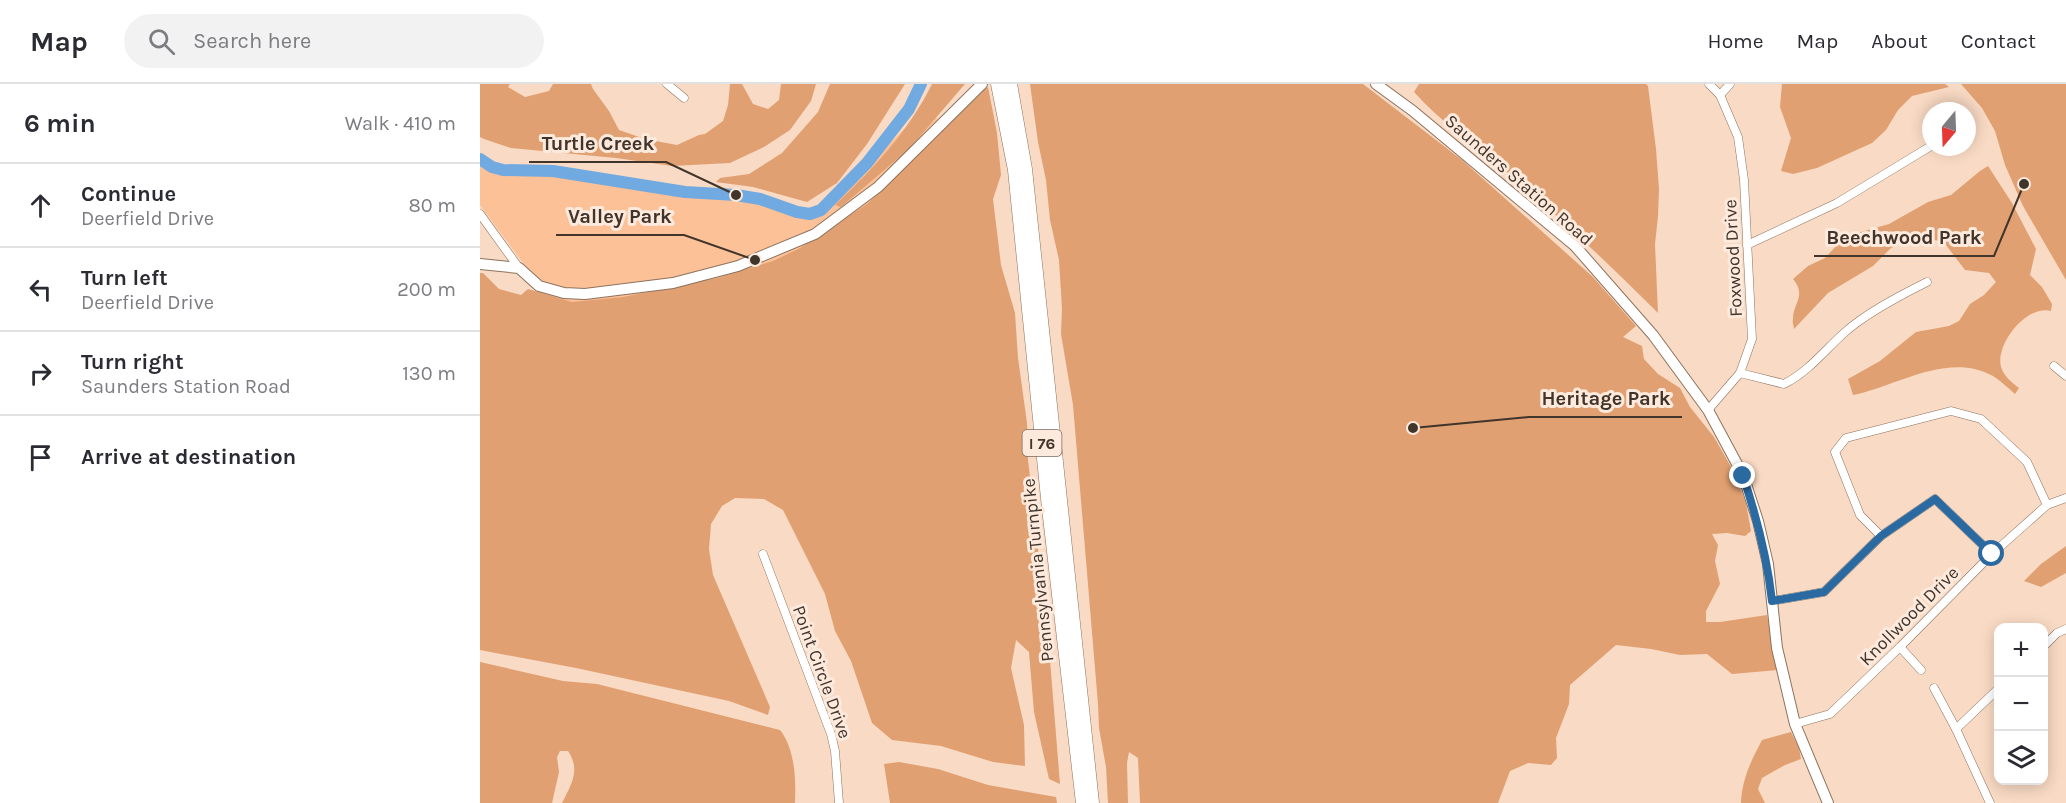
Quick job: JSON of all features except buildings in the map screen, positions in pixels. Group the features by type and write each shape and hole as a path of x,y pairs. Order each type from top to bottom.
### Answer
{"highway":[{"name":"Pennsylvania Turnpike","path":"998,84 1015,170 1049,508 1083,803"},
{"name":"Pennsylvania Turnpike","path":"1010,84 1025,169 1092,803"}],"street":[{"path":"668,84 684,98"},
{"path":"480,214 519,268 530,279 545,288 564,293 585,294 696,278 738,266 815,234 878,187 982,84"},
{"name":"Saunders Station Road","path":"1376,84 1413,111 1575,246 1653,335 1708,410 1743,476 1758,521 1768,564 1778,648 1795,724 1828,803"},
{"name":"Foxwood Drive","path":"1708,410 1740,373 1752,339 1744,180 1738,137 1720,95 1709,84"},
{"path":"1720,95 1730,84"},
{"path":"1748,245 1837,203 1922,151"},
{"path":"480,264 519,268"},
{"path":"1740,373 1784,384 1799,377 1845,331 1900,296 1927,282"},
{"path":"2054,366 2066,376"},
{"path":"1881,536 1860,515 1835,452 1846,438 1952,411 1981,419 2027,462 2047,505"},
{"name":"Knollwood Drive","path":"1795,724 1830,714 1992,554 2047,505 2066,498"},
{"path":"1772,601 1824,592 1881,536 1935,499 1992,554"},
{"name":"Point Circle Drive","path":"763,554 831,734 835,751 839,803"},
{"path":"2048,641 2066,629"},
{"path":"1900,647 1920,670"},
{"path":"1934,688 1956,729 1990,803"},
{"path":"1956,729 1994,693"}],"shaded area":[{"path":"480,84 510,84 508,87 525,97 549,91 553,84 591,84 619,130 645,139 677,145 705,134 723,121 728,105 730,84 742,84 753,104 768,109 779,100 781,84 816,84 811,101 790,130 764,147 730,163 672,166 511,148 484,139 480,137"},
{"path":"830,84 905,84 867,144 837,183 807,202 753,187 716,182 720,178 749,174 782,153 818,112"},
{"path":"932,84 965,84 909,149 841,207 835,205 889,149 912,118"},
{"path":"1030,84 1363,84 1462,160 1593,277 1636,326 1623,337 1642,346 1644,359 1658,374 1680,388 1690,407 1714,437 1734,472 1746,503 1751,531 1745,536 1727,533 1712,534 1718,545 1715,561 1720,584 1706,611 1706,622 1767,615 1778,670 1732,674 1707,654 1680,655 1616,645 1570,685 1569,704 1556,738 1557,758 1551,765 1528,763 1510,771 1498,803 1140,803 1138,758 1129,752 1128,803 1108,803 1106,767 1099,728 1073,405 1061,334 1059,260 1050,220 1046,180"},
{"path":"1419,84 1646,84 1656,149 1659,189 1655,244 1658,313 1543,204 1424,103 1414,92"},
{"path":"1782,84 1945,84 1949,87 1912,96 1898,110 1886,130 1872,143 1817,168 1793,174 1781,171 1791,138 1780,107"},
{"path":"1961,84 2066,84 2066,280 2023,206 2005,165 1995,131 1982,108"},
{"path":"988,87 997,133 1001,175 993,199 1001,265 1015,313 1041,589 1048,635 1060,784 1049,779 1034,712 1029,652 1016,640 1011,668 1024,725 1025,766 993,762 941,746 892,740 872,723 851,661 835,631 825,594 783,510 764,499 735,498 722,506 711,524 709,549 713,575 770,707 768,715 729,701 480,650 480,273 483,273 499,289 521,295 528,289 572,302 623,297 717,278 773,261 800,248 867,204 903,170 974,95"},
{"path":"928,105 944,129 847,369 543,299 526,267 480,205 480,162 502,174 554,173 686,195 736,198 816,218"},
{"path":"1988,166 2012,203 2036,249 2030,275 2042,287 2052,304 2051,311 2042,310 2023,320 2008,337 2003,348 2000,358 2001,367 2008,379 2019,388 2015,394 1993,376 1976,369 1958,367 1923,373 1853,395 1848,379 1880,361 1916,332 1949,326 1959,321 1970,304 1984,295 1996,282 1989,273 1965,270 1943,241 1913,238 1891,248 1873,266 1828,293 1794,329 1794,313 1799,290 1793,279 1808,266 1825,258 1838,244 1861,232 1889,224 1928,202 1951,195"},
{"path":"2066,546 2066,573 2041,587 2024,581 2041,564"},
{"path":"480,662 563,681 597,684 780,730 792,755 795,774 795,803 562,803 571,784 574,765 568,751 560,751 557,757 559,772 552,803 480,803"},
{"path":"1791,732 1799,748 1801,759 1762,778 1758,789 1765,803 1741,803 1745,778 1762,740"},
{"path":"899,762 938,769 988,785 1056,797 1057,803 890,803 884,764"}],"waterway":[{"path":"480,159 492,167 503,170 553,171 685,192 736,195 760,199 797,212 810,214 821,210 867,163 909,109 921,84"}],"place":[{"name":"Beechwood Park","path":"2024,184"},
{"name":"Turtle Creek","path":"736,195"},
{"name":"Valley Park","path":"755,260"},
{"name":"Heritage Park","path":"1413,428"}],"route":[{"path":"1743,476 1758,521 1768,564 1772,601 1824,592 1881,536 1935,499 1992,554"}]}
